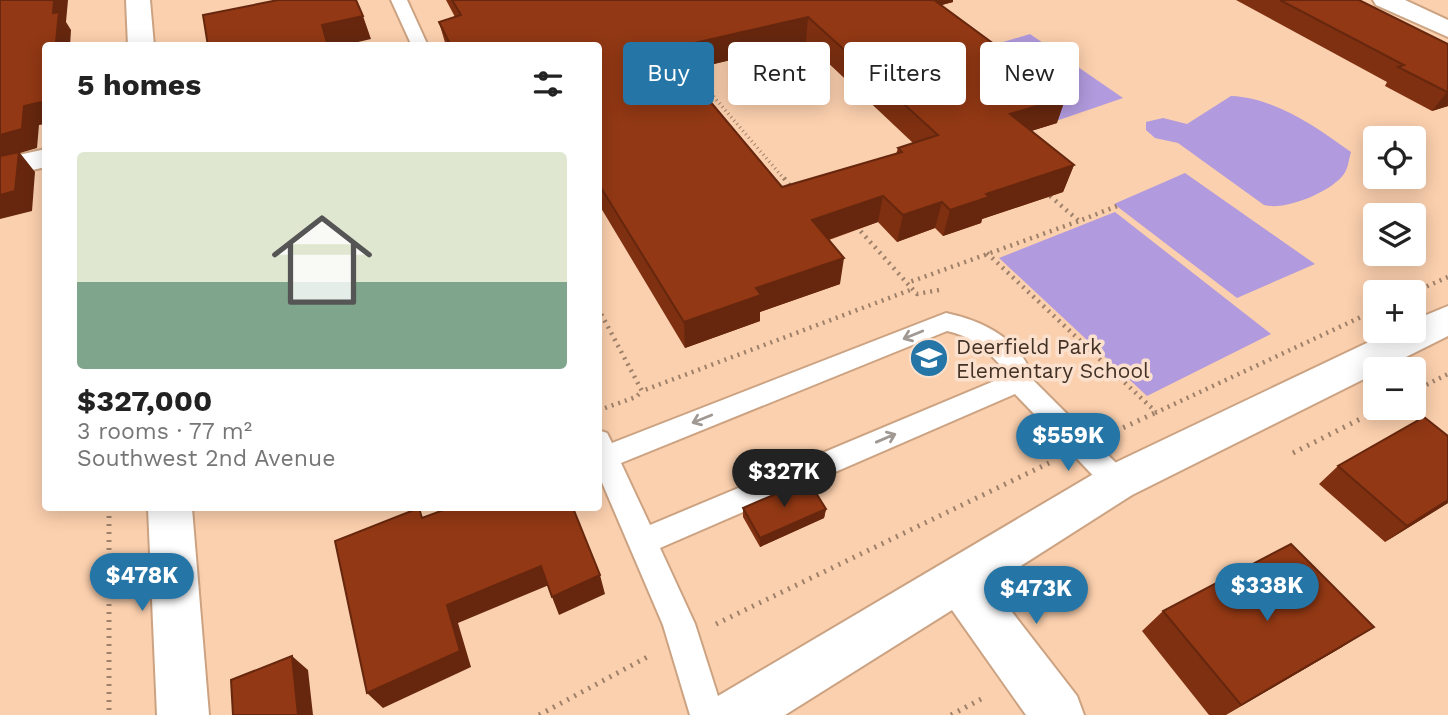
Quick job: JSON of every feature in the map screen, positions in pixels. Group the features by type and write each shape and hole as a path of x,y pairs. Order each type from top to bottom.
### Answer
{"street":[{"path":"138,0 141,42"},
{"path":"1385,0 1448,29"},
{"path":"0,168 42,159"},
{"path":"737,715 1117,482 1436,319"},
{"path":"170,511 183,715"},
{"path":"958,579 1058,715"}],"lane":[{"path":"399,0 418,42"},
{"path":"643,542 1010,385 1016,366 996,343 971,326 946,322 602,449 684,639 707,715"},
{"path":"1013,376 1117,482"}],"path":[{"path":"714,97 798,196"},
{"path":"1050,196 1079,221"},
{"path":"907,283 1117,206"},
{"path":"849,218 917,293 948,290"},
{"path":"987,253 1156,412"},
{"path":"1436,319 1448,277"},
{"path":"602,410 636,397 642,391 913,289"},
{"path":"602,316 642,391"},
{"path":"539,715 684,639 1156,412 1363,316"},
{"path":"1426,385 1448,374"},
{"path":"1293,453 1363,418"},
{"path":"109,511 109,715"},
{"path":"951,715 984,695 990,705"}],"shaded area":[{"path":"1030,34 1042,42 1003,42"},
{"path":"980,49 980,63 967,53"},
{"path":"1079,68 1123,98 1056,121 1035,105 1079,105"},
{"path":"1231,96 1248,98 1280,108 1338,142 1351,152 1344,174 1319,193 1295,203 1264,205 1178,143 1155,138 1146,130 1146,122 1163,118 1187,124"},
{"path":"1185,173 1315,264 1237,298 1114,204"},
{"path":"1115,212 1271,334 1147,396 999,258"}],"building":[{"path":"0,0 54,0 53,13 59,12 56,42 42,42 42,102 24,106 22,129 0,135"},
{"path":"278,0 356,0 363,16 322,25 327,42 207,42 203,15"},
{"path":"452,0 934,0 991,42 980,42 980,105 1040,105 1010,114 1074,165 986,194 989,197 950,210 942,202 903,215 883,196 812,220 844,258 756,288 761,295 684,322 602,189 602,42 449,42 439,22 461,15"},
{"path":"1280,0 1359,0 1448,44 1448,92 1398,67 1404,65"},
{"path":"19,152 15,191 0,195 0,156"},
{"path":"1426,419 1448,436 1448,500 1407,526 1338,466 1419,420"},
{"path":"808,480 826,509 760,538 743,508"},
{"path":"411,511 420,511 422,518 441,511 574,511 600,575 552,597 541,566 447,605 460,651 367,693 335,541"},
{"path":"1291,544 1374,627 1241,705 1163,611"},
{"path":"292,656 298,715 233,715 231,680"}],"place":[{"name":"Deerfield Park Elementary School","path":"929,358"}]}
